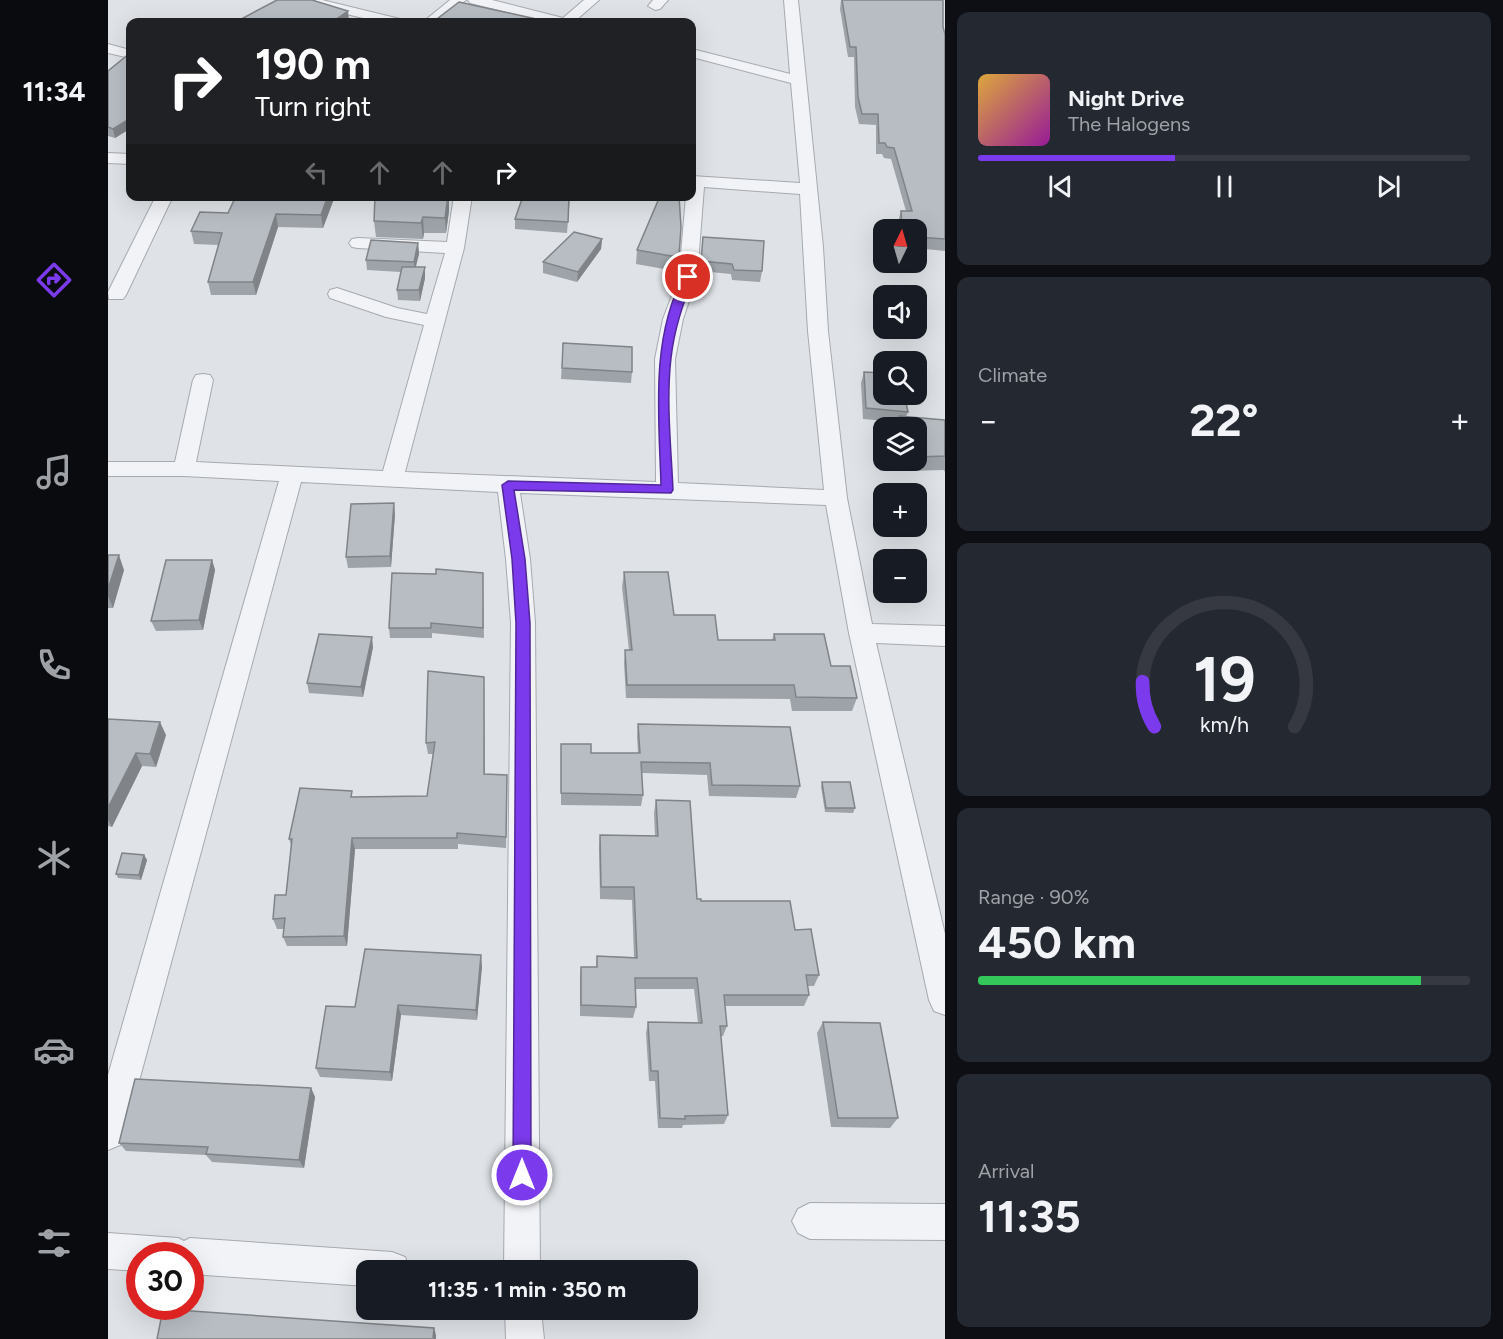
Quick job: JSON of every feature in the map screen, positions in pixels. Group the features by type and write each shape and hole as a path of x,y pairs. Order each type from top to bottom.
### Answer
{"street":[{"path":"304,0 378,18"},
{"path":"435,18 459,0"},
{"path":"475,0 545,18"},
{"path":"521,13 537,0"},
{"path":"569,18 592,0"},
{"path":"791,0 818,331 836,498 861,633 945,1000"},
{"path":"108,48 126,53"},
{"path":"696,55 797,80"},
{"path":"108,158 126,159"},
{"path":"696,181 808,189"},
{"path":"116,295 163,201"},
{"path":"393,478 455,248 462,201"},
{"path":"667,490 665,359 673,319 688,277 693,201"},
{"path":"358,243 455,248"},
{"path":"337,294 393,313 435,321"},
{"path":"184,469 203,380"},
{"path":"108,469 292,473 508,485 836,498"},
{"path":"108,1132 292,473"},
{"path":"508,485 518,559 523,623 522,1260"},
{"path":"861,633 945,636"},
{"path":"810,1221 945,1222"},
{"path":"108,1251 126,1252"},
{"path":"204,1257 356,1268"},
{"path":"524,1320 525,1339"}],"building":[{"path":"277,0 312,0 348,11 338,18 243,18"},
{"path":"842,0 943,0 945,239 927,238 927,219 901,219 901,211 912,211 894,148 887,147 885,143 879,143 878,114 862,114 858,97 856,47 850,47"},
{"path":"459,2 532,18 438,18"},
{"path":"126,56 126,121 113,129 108,127 108,71"},
{"path":"234,201 326,201 321,215 276,214 253,282 208,282 222,233 191,231 200,212 228,213"},
{"path":"375,201 447,201 445,218 423,217 421,223 374,221"},
{"path":"521,201 569,201 568,222 515,219"},
{"path":"658,201 679,201 681,227 679,255 671,256 637,250"},
{"path":"574,232 602,239 578,272 543,262"},
{"path":"703,237 764,241 762,271 734,270 732,264 701,261"},
{"path":"371,240 418,243 414,262 366,260"},
{"path":"402,267 425,267 419,290 397,290"},
{"path":"563,343 632,347 632,372 562,368"},
{"path":"864,372 873,372 873,405 906,405 908,412 866,408"},
{"path":"927,418 945,420 945,456 927,457"},
{"path":"394,503 390,556 346,557 351,504"},
{"path":"108,555 119,555 108,589"},
{"path":"166,560 212,560 199,620 151,621"},
{"path":"436,569 483,573 483,628 431,623 431,628 389,628 392,573 436,574"},
{"path":"624,572 668,572 674,615 715,615 718,640 775,640 774,634 824,634 831,666 850,666 857,698 796,697 794,685 627,685 625,650 632,650"},
{"path":"319,634 372,637 361,687 307,683"},
{"path":"428,671 484,677 484,774 507,775 506,837 457,833 457,838 352,838 344,936 283,937 285,918 273,919 275,895 286,895 292,839 289,839 300,788 352,791 351,797 427,796 435,742 426,743"},
{"path":"108,719 160,722 150,754 136,753 108,808"},
{"path":"638,724 790,727 800,786 712,785 710,763 641,762 643,795 561,793 561,744 591,744 591,753 640,753"},
{"path":"822,782 850,782 855,808 826,808"},
{"path":"656,800 690,801 697,899 701,901 790,901 795,930 811,929 819,975 806,975 809,995 724,995 727,1026 720,1026 728,1115 685,1116 685,1119 660,1118 658,1071 651,1071 648,1022 702,1023 697,978 635,978 636,1007 581,1005 581,967 597,967 597,956 637,958 634,887 601,887 600,835 658,836"},
{"path":"122,853 144,855 139,875 116,874"},
{"path":"365,949 481,955 476,1010 398,1005 390,1072 316,1068 326,1006 355,1007"},
{"path":"823,1022 880,1023 898,1118 838,1118"},
{"path":"135,1079 311,1088 299,1160 206,1154 208,1147 119,1143"},
{"path":"204,1312 434,1328 433,1339 157,1339 161,1320 204,1320"}],"route":[{"path":"522,1175 523,623 518,559 508,485 667,490 665,359 673,319 688,277"}]}
